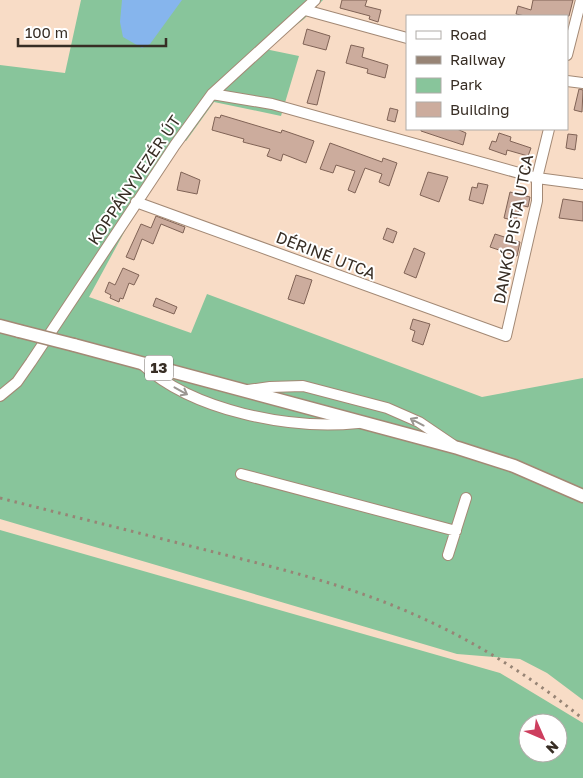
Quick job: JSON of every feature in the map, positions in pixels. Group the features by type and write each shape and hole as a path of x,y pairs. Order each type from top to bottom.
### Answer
{"main road":[{"name":"13","path":"0,326 458,448 514,466 583,496"}],"street":[{"name":"KOPPÁNYVEZÉR ÚT","path":"0,396 16,382 60,320 136,202 212,94 315,0"},
{"path":"568,51 581,0"},
{"path":"305,10 406,38"},
{"path":"568,81 583,83"},
{"path":"212,94 272,104 537,178 583,184"},
{"name":"DANKÓ PISTA UTCA","path":"506,336 537,201 537,178 549,130"},
{"name":"DÉRINÉ UTCA","path":"136,202 506,336"},
{"path":"141,363 157,378 206,404 298,424 335,425 362,422"},
{"path":"243,391 270,387 303,386 387,408 419,422 458,448"},
{"path":"241,474 456,531"},
{"path":"448,555 466,498"}],"green space":[{"path":"81,0 323,0 304,19 265,49 299,56 281,116 214,102 186,141 181,140 146,192 89,297 191,333 207,294 482,397 583,378 583,700 547,673 520,659 457,654 0,519 0,65 65,73"},
{"path":"0,530 500,673 566,713 518,713 518,763 568,763 568,714 583,723 583,778 0,778"}],"water":[{"path":"122,0 182,0 150,44 142,48 123,37 120,22"}],"building":[{"path":"342,0 367,0 365,6 381,10 378,22 369,19 370,16 340,8"},
{"path":"533,0 573,0 569,16 516,14 518,6 531,10"},
{"path":"307,29 330,36 326,50 303,44"},
{"path":"351,45 364,48 362,57 388,65 385,78 367,73 368,69 346,63"},
{"path":"317,70 325,72 317,105 307,103"},
{"path":"579,89 583,90 582,112 574,110"},
{"path":"390,108 398,110 395,122 387,120"},
{"path":"221,115 281,133 282,130 314,141 306,163 283,154 281,161 267,156 270,149 243,142 244,139 212,130 215,117 220,118"},
{"path":"459,130 466,133 463,145 421,131"},
{"path":"499,133 511,137 510,141 531,148 528,156 507,150 506,155 489,149 492,141 496,142"},
{"path":"568,134 577,135 575,150 566,148"},
{"path":"330,143 382,162 383,158 397,163 389,186 379,182 382,174 365,168 355,193 348,190 355,171 336,165 333,173 320,169"},
{"path":"181,172 200,180 197,194 177,190"},
{"path":"428,172 448,177 439,202 420,195"},
{"path":"478,183 488,185 483,204 469,200 472,187 477,188"},
{"path":"510,192 530,197 528,207 520,205 516,221 504,218"},
{"path":"563,199 583,202 583,221 559,218"},
{"path":"156,216 185,227 183,233 161,224 153,244 142,239 134,260 126,257 141,224 151,228"},
{"path":"387,228 397,232 393,243 383,239"},
{"path":"495,234 520,242 517,256 490,247"},
{"path":"414,248 425,253 416,278 404,273"},
{"path":"123,268 139,275 134,285 129,283 123,299 120,298 119,302 110,298 111,295 105,292 109,282 115,285"},
{"path":"296,275 312,280 304,304 288,299"},
{"path":"156,298 177,307 174,314 153,306"},
{"path":"413,319 430,324 423,345 412,341 415,331 410,329"}],"railway":[{"path":"0,498 282,570 336,585 388,603 458,635 501,660 564,703 583,719"}]}
